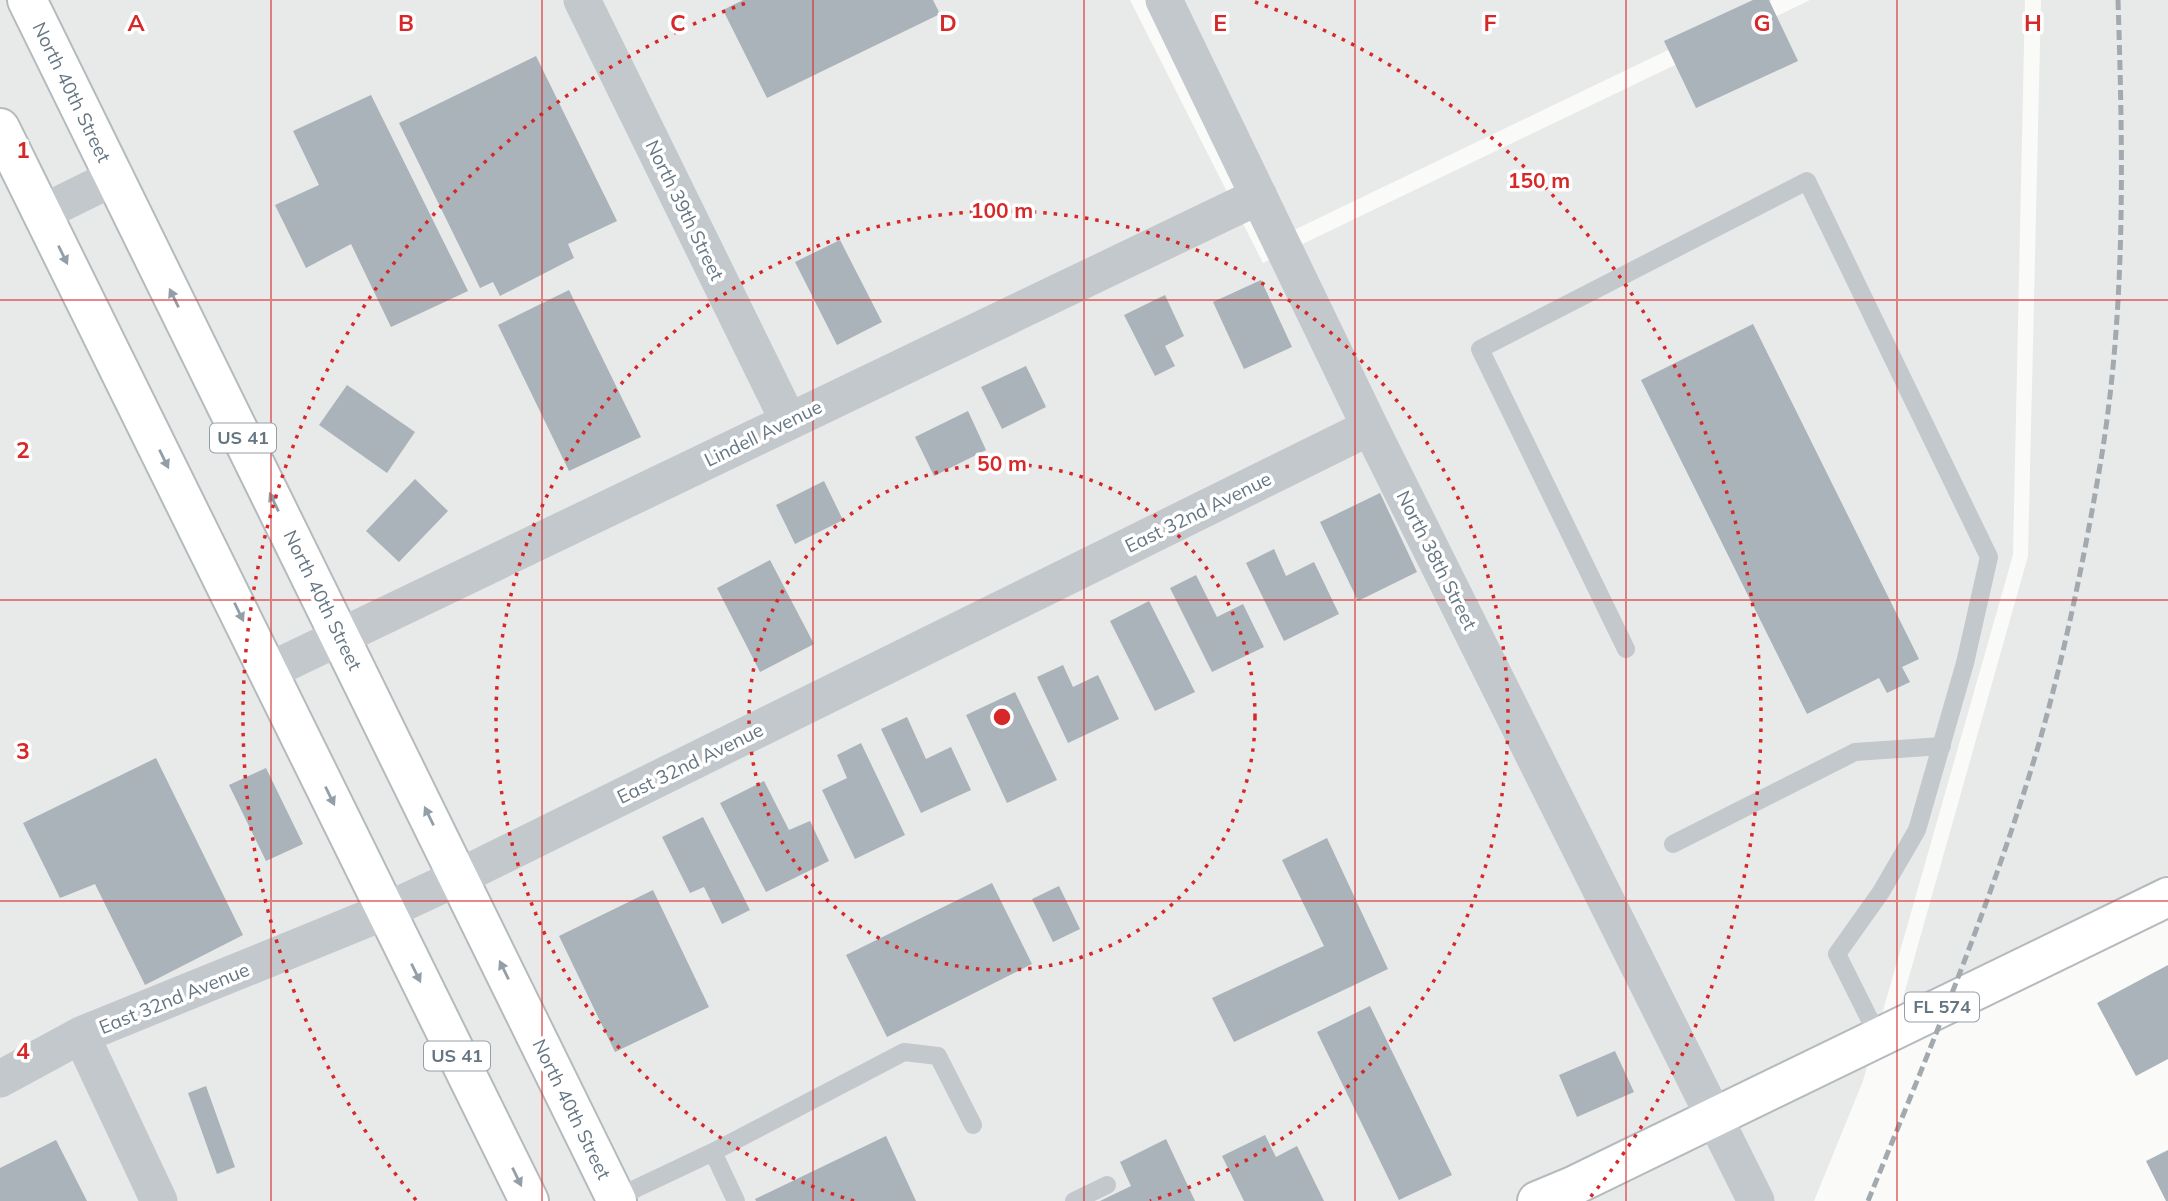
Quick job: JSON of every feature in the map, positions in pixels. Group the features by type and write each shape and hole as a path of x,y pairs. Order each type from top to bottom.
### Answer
{"main road":[{"name":"North 40th Street","path":"27,0 617,1200"},
{"name":"US 41","path":"0,128 529,1201"},
{"name":"FL 574","path":"1537,1201 1561,1194 2168,897"}],"street":[{"name":"North 39th Street","path":"582,0 788,420"},
{"name":"North 38th Street","path":"1164,0 1370,427 1716,1117"},
{"path":"42,214 115,177"},
{"name":"Lindell Avenue","path":"269,671 1259,196"},
{"name":"East 32nd Avenue","path":"0,1079 80,1035 386,911 459,877 1370,427"},
{"path":"80,1035 159,1201"},
{"path":"1716,1117 1756,1201"}],"lane":[{"path":"1626,649 1480,349 1807,181 1989,557 1965,663 1917,830 1881,892 1837,954 1879,1038"},
{"path":"1673,844 1855,752 1942,746"},
{"path":"617,1200 904,1052 938,1056 974,1125"},
{"path":"713,1152 736,1201"},
{"path":"1074,1201 1107,1185"}],"shaded area":[{"path":"0,0 1130,0 1263,263 1810,0 2025,0 2013,555 1863,1081 1814,1201 0,1201"},
{"path":"1183,0 1772,0 1294,230"},
{"path":"2041,0 2168,0 2168,875 1901,1005 2028,556"}],"building":[{"path":"743,0 933,0 940,14 767,98 723,10"},
{"path":"1753,0 1769,0 1798,61 1696,108 1664,41"},
{"path":"536,56 617,221 568,244 574,258 500,296 493,282 480,288 399,123"},
{"path":"371,95 468,291 391,327 351,244 306,268 275,205 319,185 293,131"},
{"path":"840,240 882,322 837,345 795,262"},
{"path":"1261,280 1292,347 1244,369 1213,302"},
{"path":"569,290 641,437 569,471 498,325"},
{"path":"1165,295 1184,336 1165,346 1175,366 1155,376 1124,315"},
{"path":"1753,324 1919,659 1902,667 1910,682 1887,693 1879,678 1807,714 1641,380"},
{"path":"1026,366 1046,407 1002,429 981,387"},
{"path":"347,385 415,432 387,473 319,425"},
{"path":"968,411 986,450 934,476 915,437"},
{"path":"415,479 448,511 399,562 366,531"},
{"path":"824,481 843,520 795,544 776,505"},
{"path":"1380,493 1417,572 1358,601 1320,522"},
{"path":"1274,549 1286,576 1314,562 1339,614 1284,641 1246,563"},
{"path":"770,560 814,644 760,672 717,588"},
{"path":"1196,575 1217,617 1243,604 1264,647 1212,672 1170,588"},
{"path":"1149,601 1195,692 1155,711 1110,621"},
{"path":"1063,665 1073,687 1098,675 1119,719 1068,743 1037,677"},
{"path":"1015,692 1057,780 1007,803 966,715"},
{"path":"907,717 926,759 951,747 971,790 921,813 881,729"},
{"path":"861,743 905,835 855,859 822,790 847,778 837,755"},
{"path":"156,758 243,935 145,985 95,884 60,898 23,823"},
{"path":"266,768 303,844 266,861 229,785"},
{"path":"764,781 789,830 810,821 829,861 766,892 720,803"},
{"path":"703,817 750,910 722,924 704,887 690,893 662,837"},
{"path":"1327,838 1388,969 1234,1042 1212,998 1324,946 1282,860"},
{"path":"992,883 1032,964 887,1037 846,955"},
{"path":"1059,886 1080,929 1053,942 1032,899"},
{"path":"653,890 709,1007 615,1052 559,936"},
{"path":"2168,965 2168,1059 2136,1076 2097,1003"},
{"path":"1370,1006 1452,1175 1399,1200 1317,1032"},
{"path":"1615,1051 1634,1092 1577,1117 1559,1075"},
{"path":"206,1086 235,1167 217,1174 188,1093"},
{"path":"1265,1135 1276,1157 1297,1146 1324,1201 1244,1201 1222,1156"},
{"path":"886,1136 916,1201 755,1199"},
{"path":"1166,1139 1195,1201 1100,1201 1131,1186 1120,1162"},
{"path":"56,1140 87,1201 0,1201 0,1168"},
{"path":"2168,1150 2168,1201 2166,1201 2146,1161"}],"railway":[{"path":"1868,1201 1960,972 2022,799 2040,740 2074,601 2101,460 2115,346 2121,230 2118,0"}]}
